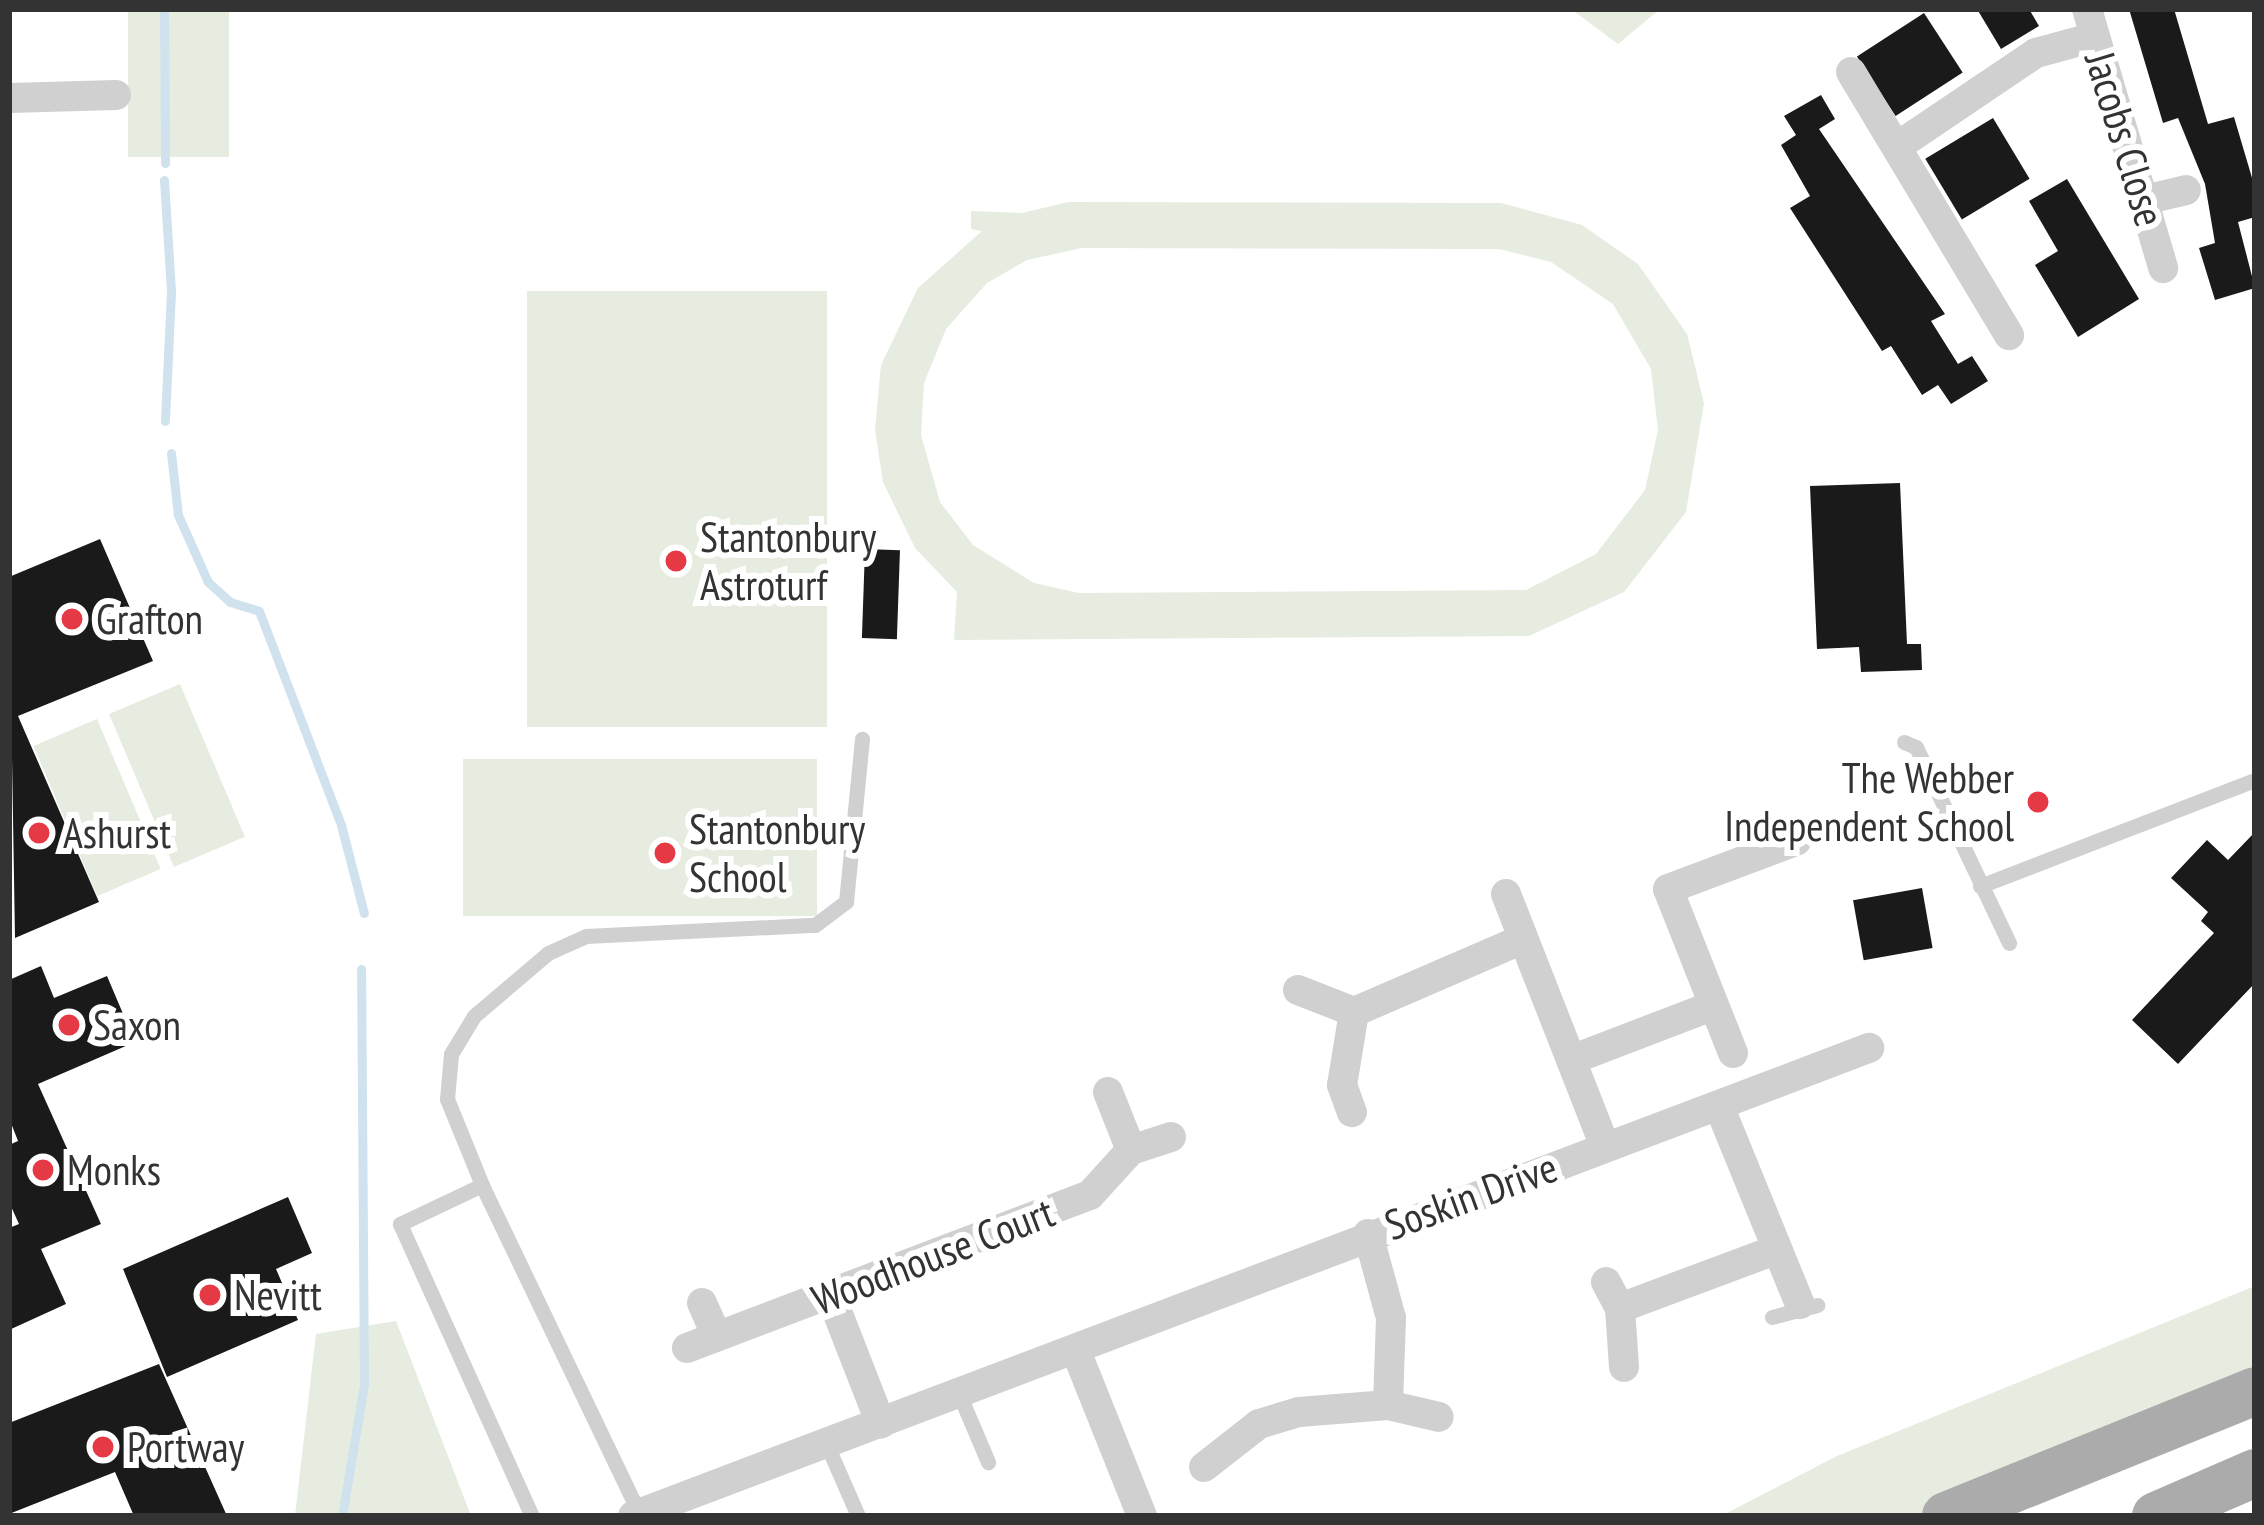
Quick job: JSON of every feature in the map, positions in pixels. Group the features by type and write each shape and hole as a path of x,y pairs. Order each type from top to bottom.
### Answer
{"main road":[{"path":"1946,1516 2255,1390"},
{"path":"2156,1516 2255,1473"}],"street":[{"path":"1898,146 2036,53 2091,23"},
{"name":"Jacobs Close","path":"2091,23 2163,268"},
{"path":"1851,72 1985,268 2008,335"},
{"path":"9,98 116,95"},
{"path":"2144,200 2186,190"},
{"path":"1732,1053 1668,890 1796,841"},
{"path":"1506,894 1606,1147"},
{"path":"1298,990 1354,1012 1523,939"},
{"path":"1571,1060 1712,1006"},
{"path":"1352,1112 1342,1085 1354,1012"},
{"name":"Soskin Drive","path":"638,1515 961,1396 1368,1234 1869,1048"},
{"path":"1108,1092 1131,1150 1171,1137"},
{"path":"1719,1106 1796,1309"},
{"name":"Woodhouse Court","path":"687,1348 1090,1196 1131,1150"},
{"path":"1368,1234 1391,1318 1388,1405"},
{"path":"1624,1367 1613,1295 1775,1250"},
{"path":"831,1296 881,1424"},
{"path":"702,1303 717,1336"},
{"path":"1076,1351 1142,1516"},
{"path":"1203,1454 1259,1424 1299,1412 1388,1405 1439,1417"}],"lane":[{"path":"638,1515 482,1185 447,1099 451,1054 474,1016 548,953 586,936 815,925 846,902 855,871 862,739"},
{"path":"1904,742 1916,747 2009,943"},
{"path":"1981,886 2255,780"},
{"path":"482,1185 400,1224 532,1516"},
{"path":"961,1396 988,1462"},
{"path":"827,1445 858,1516"}],"shaded area":[{"path":"128,9 229,9 229,157 128,157"},
{"path":"1571,9 1660,9 1618,44"},
{"path":"1068,202 1501,203 1582,225 1638,264 1687,334 1704,403 1686,512 1624,592 1529,636 954,640 957,592 915,548 883,482 875,430 881,365 918,288 982,231 971,229 971,211 1022,213","holes":["1082,248 1499,249 1551,262 1613,304 1651,369 1658,430 1645,490 1596,554 1526,590 1079,593 1034,583 973,545 940,502 921,435 924,383 946,329 987,283 1027,260"]},
{"name":"Stantonbury Astroturf","path":"527,291 827,291 827,727 527,727"},
{"path":"180,684 245,837 174,867 109,714"},
{"path":"97,719 161,869 97,896 33,746"},
{"path":"463,759 817,759 817,916 463,916"},
{"path":"2255,1286 2255,1391 1946,1516 1721,1516 1837,1456"},
{"path":"396,1321 471,1516 295,1516 316,1334"}],"building":[{"path":"1977,9 2029,9 2039,26 2001,49"},
{"path":"2129,9 2174,9 2208,124 2234,117 2255,188 2255,217 2238,222 2255,288 2215,300 2199,248 2215,243 2205,184 2178,118 2163,123"},
{"path":"1924,13 1963,73 1896,116 1857,57"},
{"path":"1821,95 1835,119 1819,129 1945,314 1931,321 1958,364 1972,356 1988,381 1951,404 1938,385 1922,395 1891,346 1882,351 1790,208 1810,196 1781,145 1796,135 1784,116"},
{"path":"1993,118 2030,179 1962,220 1925,159"},
{"path":"2067,179 2139,299 2078,337 2035,265 2058,251 2029,201"},
{"path":"1900,483 1907,644 1921,644 1922,670 1861,672 1859,647 1817,649 1810,486"},
{"name":"Grafton","path":"100,539 153,661 18,716 99,902 15,938 9,577"},
{"path":"865,549 900,550 897,639 862,638"},
{"path":"2255,832 2255,983 2178,1064 2132,1020 2214,933 2201,921 2208,912 2171,878 2207,840 2228,860"},
{"path":"1922,888 1933,948 1864,960 1853,900"},
{"path":"41,966 54,998 107,976 135,1042 38,1084 101,1224 41,1249 66,1304 9,1330 9,1228 19,1224 9,1202 9,1145 18,1141 9,1118 9,980"},
{"name":"Nevitt","path":"288,1197 312,1253 276,1269 298,1320 167,1377 123,1269"},
{"name":"Portway","path":"159,1364 227,1516 134,1516 115,1472 9,1514 9,1423"}],"waterway":[{"path":"164,9 165,163"},
{"path":"164,180 171,292 165,421"},
{"path":"171,453 178,515 208,582 230,602 259,611 341,825 364,913"},
{"path":"342,1516 364,1385 361,969"}],"place":[{"name":"Stantonbury Astroturf","path":"676,561"},
{"name":"Grafton","path":"72,619"},
{"name":"The Webber Independent School","path":"2038,802"},
{"name":"Ashurst","path":"39,833"},
{"name":"Stantonbury School","path":"665,853"},
{"name":"Saxon","path":"69,1025"},
{"name":"Monks","path":"43,1170"},
{"name":"Nevitt","path":"210,1295"},
{"name":"Portway","path":"103,1447"}]}
